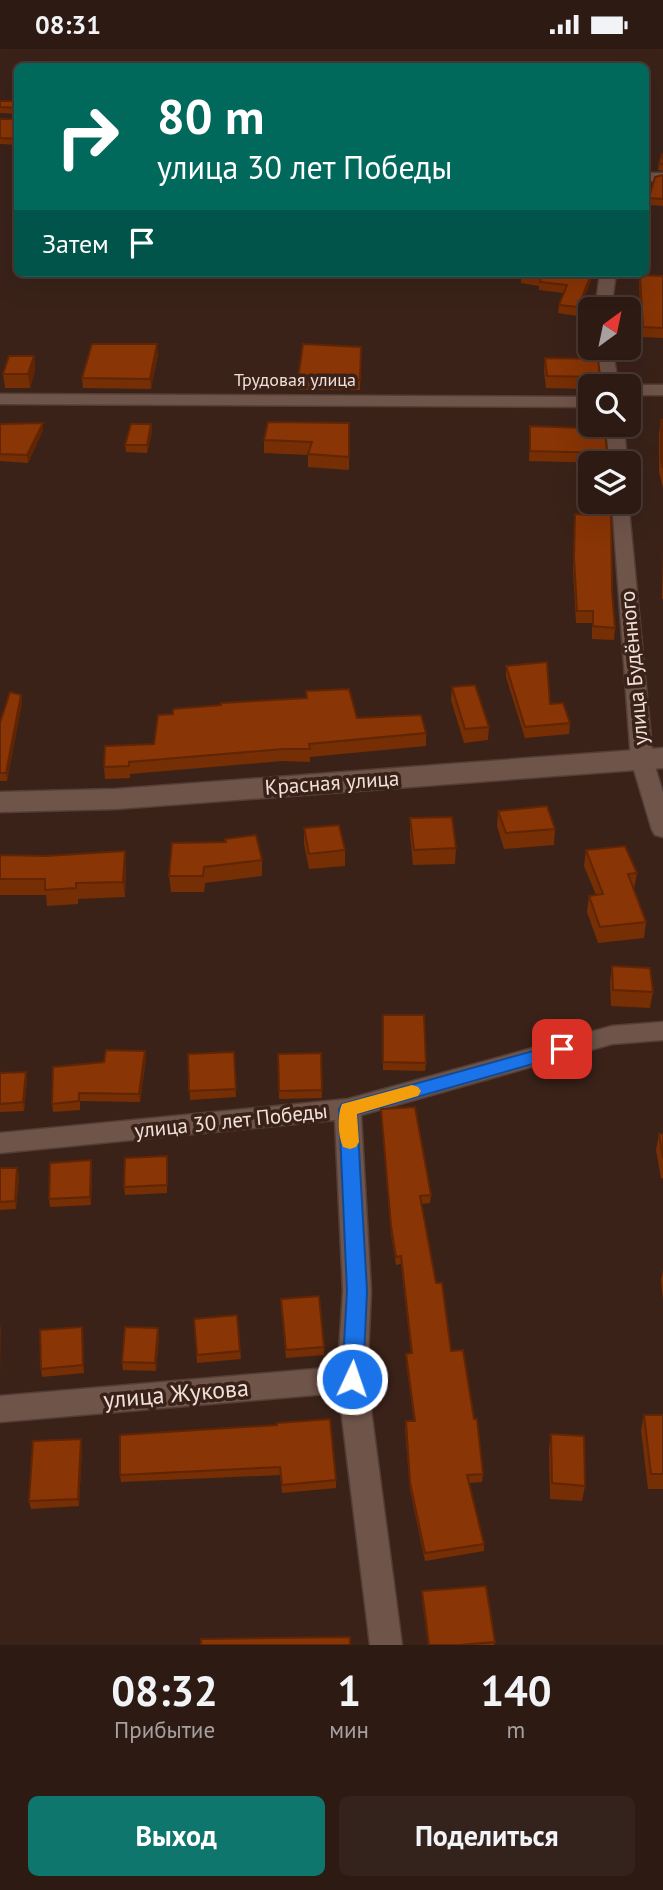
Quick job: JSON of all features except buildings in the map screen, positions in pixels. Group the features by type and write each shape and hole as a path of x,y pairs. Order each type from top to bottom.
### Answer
{"main road":[{"name":"Красная улица","path":"0,802 116,799 652,759"}],"street":[{"path":"605,297 607,277"},
{"path":"641,390 663,390"},
{"name":"Трудовая улица","path":"0,399 578,402"},
{"name":"улица Будённого","path":"622,514 663,830"},
{"name":"улица 30 лет Победы","path":"0,1143 348,1109 612,1035 663,1031"},
{"path":"348,1109 357,1291 352,1379 386,1645"},
{"name":"улица Жукова","path":"0,1409 352,1379"}],"slow traffic":[{"path":"350,1142 348,1109 412,1091"}],"route":[{"path":"352,1379 357,1291 348,1109 562,1049"}]}
